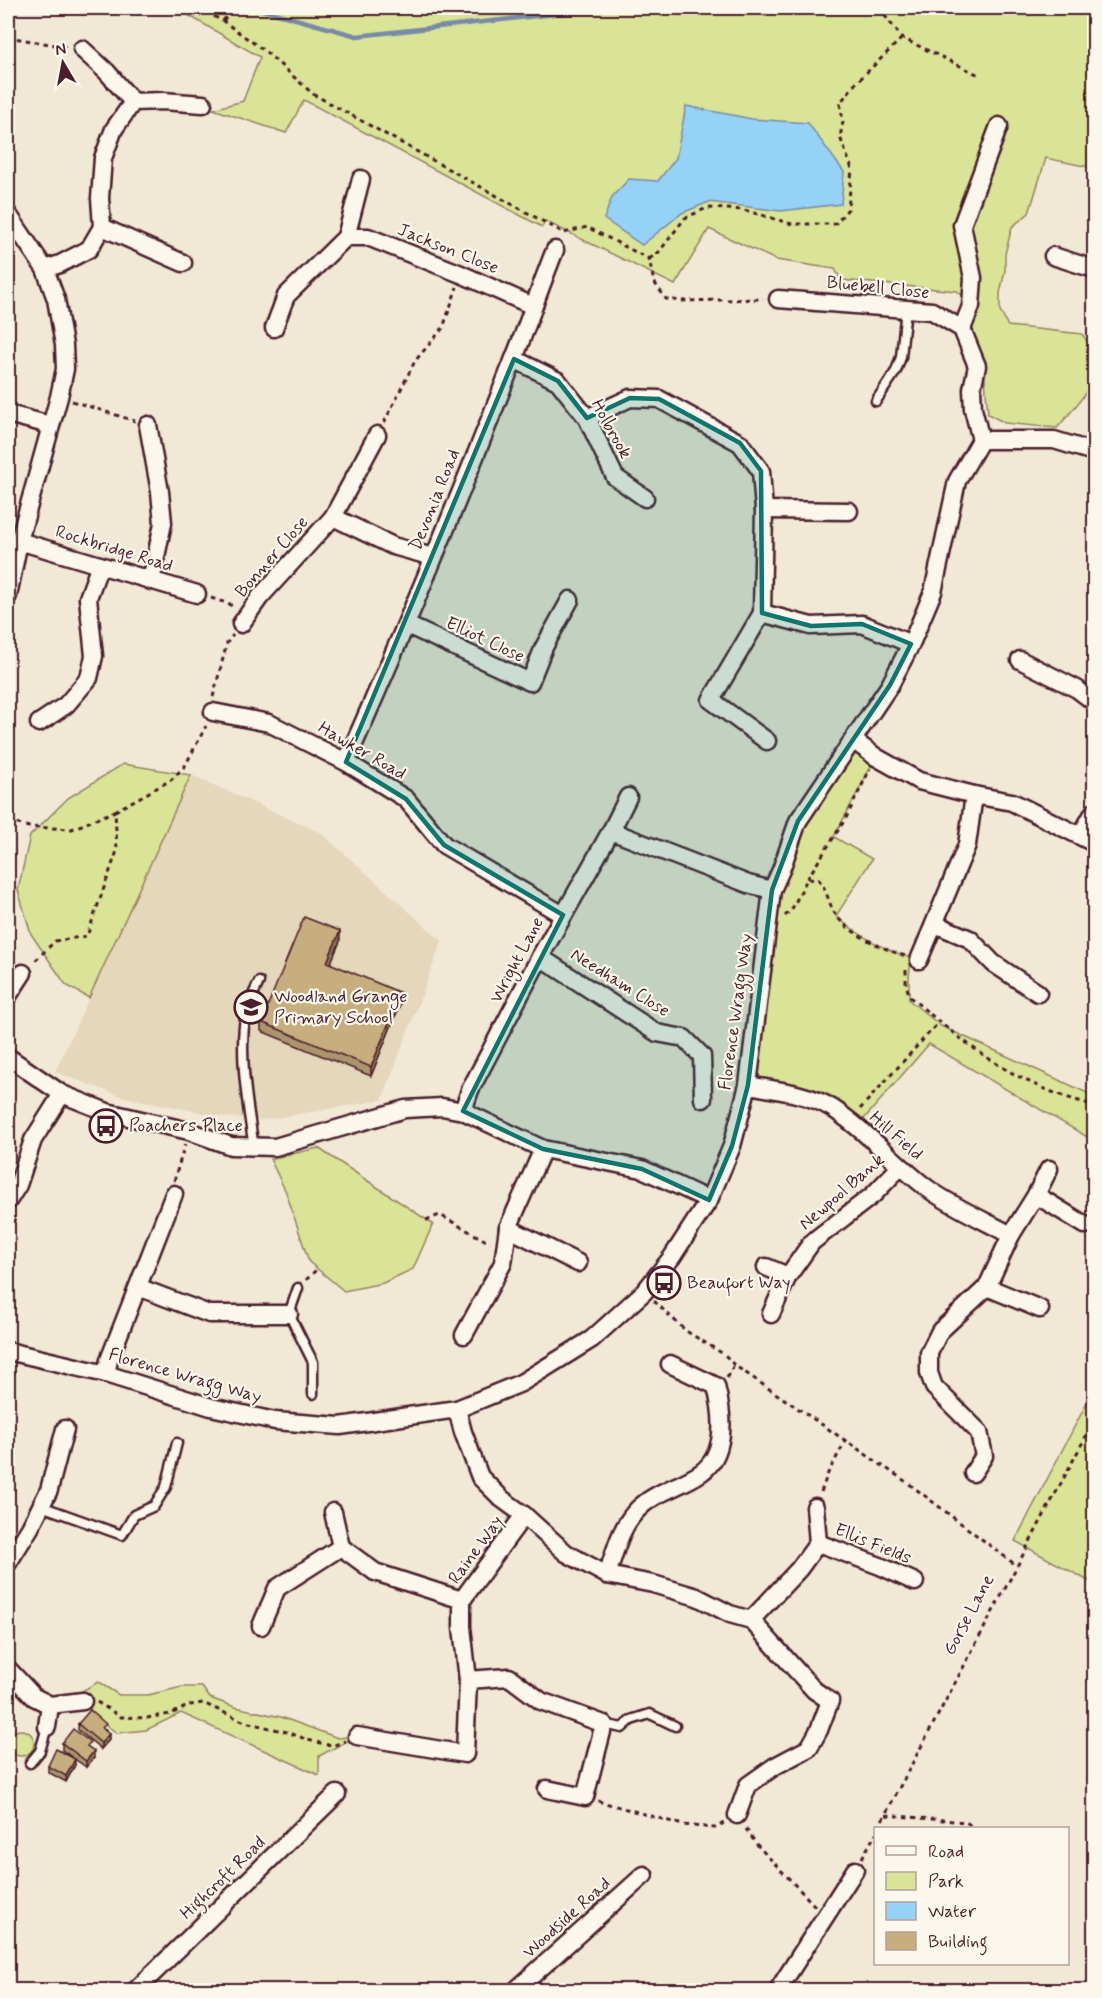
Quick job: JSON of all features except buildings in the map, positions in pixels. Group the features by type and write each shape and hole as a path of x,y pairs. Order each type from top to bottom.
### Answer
{"street":[{"path":"82,49 107,72 133,102"},
{"path":"133,102 163,101 203,104"},
{"path":"45,268 60,264 89,249 102,227 100,198 103,158 114,129 133,102"},
{"path":"999,126 962,225 973,278 971,306 962,329 977,366 972,389 973,409 981,440 1054,440 1095,452"},
{"path":"274,328 286,296 346,237 361,179"},
{"path":"8,214 45,268 56,299 64,345 64,369 59,397 19,541 8,596"},
{"path":"102,227 183,263"},
{"name":"Jackson Close","path":"346,237 368,237 533,306"},
{"name":"Devonia Road","path":"346,762 407,625 514,359 555,250"},
{"path":"1053,256 1095,269"},
{"name":"Bluebell Close","path":"778,299 932,311 962,329"},
{"name":"Holbrook","path":"514,359 558,381 587,418 615,477 645,498"},
{"path":"587,418 630,398 659,399 740,443 762,471 765,510 762,614 711,700 767,741"},
{"path":"8,414 50,425"},
{"path":"148,425 163,523 151,581"},
{"name":"Bonner Close","path":"241,624 260,597 333,517 377,435"},
{"name":"Florence Wragg Way","path":"8,1351 106,1374 211,1407 275,1421 340,1426 457,1409 521,1383 592,1339 644,1292 672,1257 709,1200 732,1146 748,1085 772,890 798,821 890,685 911,644 933,592 957,481 981,440"},
{"path":"765,510 849,510"},
{"name":"Bonner Close","path":"333,517 393,546 433,557"},
{"name":"Rockbridge Road","path":"19,541 197,594"},
{"path":"39,723 66,705 89,678 94,656 88,598 100,565"},
{"name":"Elliot Close","path":"407,625 530,682 544,646 570,600"},
{"path":"762,614 811,626 862,624 911,644"},
{"path":"1020,660 1077,689 1095,702"},
{"name":"Hawker Road","path":"213,712 269,723 346,762 406,799 444,845 563,915"},
{"path":"853,740 876,757 919,781 1012,802 1088,839 1095,812"},
{"path":"919,960 967,845 974,795"},
{"name":"Wright Lane","path":"463,1111 470,1090 628,797"},
{"path":"611,831 748,884 772,890"},
{"path":"935,924 970,939 993,963 1038,993"},
{"name":"Needham Close","path":"540,957 657,1033 684,1038 702,1056 703,1099"},
{"path":"8,996 23,973"},
{"path":"8,1057 62,1094 107,1112 189,1131 231,1146 275,1147 405,1109 442,1107 463,1111 543,1149 642,1169 709,1200"},
{"name":"Hill Field","path":"748,1085 806,1097 830,1107 929,1190 1011,1235"},
{"path":"8,1201 18,1185 33,1140 62,1094"},
{"path":"464,1335 504,1263 508,1228 543,1149"},
{"name":"Newpool Bank","path":"771,1314 788,1276 812,1242 873,1196 900,1167"},
{"path":"973,1473 984,1456 979,1432 934,1388 929,1373 929,1353 940,1330 987,1287 1011,1235 1049,1169"},
{"path":"106,1374 109,1360 174,1194"},
{"path":"1036,1195 1085,1225"},
{"path":"508,1228 578,1263"},
{"path":"766,1267 788,1276"},
{"path":"138,1287 209,1314 289,1314"},
{"path":"987,1287 1040,1309"},
{"path":"607,1575 623,1528 636,1511 660,1492 702,1472 712,1461 720,1442 722,1422 720,1384 670,1364"},
{"path":"457,1409 480,1477 502,1499 524,1515 566,1553 607,1575 653,1584 697,1597 729,1614 752,1620 814,1690 830,1701 809,1748 748,1785 737,1815"},
{"path":"8,1563 30,1528 49,1490 64,1429"},
{"path":"984,1456 1001,1459"},
{"name":"Ellis Fields","path":"752,1620 799,1569 818,1543 815,1507"},
{"path":"333,1512 341,1547 375,1572 462,1600"},
{"name":"Raine Way","path":"357,1736 465,1754 468,1680 462,1627 462,1600 524,1515"},
{"name":"Ellis Fields","path":"818,1543 915,1582"},
{"path":"261,1626 277,1588 341,1547"},
{"path":"8,1669 34,1697 50,1705 83,1701"},
{"path":"468,1680 509,1677 541,1701 604,1724 585,1797 547,1790"},
{"path":"47,1727 50,1705"},
{"name":"Highcroft Road","path":"136,1990 337,1794"},
{"path":"778,1990 855,1870"},
{"name":"Woodside Road","path":"516,1990 644,1875"}],"lane":[{"path":"876,401 896,371 901,357 906,308"},
{"path":"255,1148 249,1115 244,1058 247,1011 259,982"},
{"path":"298,1288 289,1314 313,1362 313,1394"},
{"path":"41,1506 122,1535 134,1515 154,1506 166,1486 177,1443"},
{"path":"604,1724 622,1728 631,1720 650,1714 675,1726"},
{"path":"30,1763 40,1751 47,1727"}],"path":[{"path":"198,8 223,21 266,52 313,94 564,233 587,227 650,259"},
{"path":"223,21 233,8"},
{"path":"879,8 902,38 979,75"},
{"path":"8,37 82,49"},
{"path":"650,259 659,252 685,218 707,208 744,210 792,224 835,224 848,209 852,169 840,137 843,122 840,103 855,84 902,38"},
{"path":"650,259 654,282 666,299 681,301 778,299"},
{"path":"377,435 415,361 443,328 461,274"},
{"path":"59,397 148,425"},
{"path":"8,821 28,827 72,829 115,811 171,780 185,766 213,712 213,693 227,643 241,624 230,604 197,594"},
{"path":"766,935 792,909 807,879 846,818 876,757"},
{"path":"23,973 54,942 87,936 117,851 115,811"},
{"path":"807,879 819,880 825,887 836,916 852,929 889,951 919,960"},
{"path":"825,903 829,899"},
{"path":"919,960 906,965 906,986 910,997 939,1022 1006,1071 1068,1099 1095,1105"},
{"path":"848,1121 939,1022"},
{"path":"174,1194 174,1180 189,1131"},
{"path":"426,1220 440,1215 505,1252"},
{"path":"298,1288 317,1269"},
{"path":"644,1292 686,1331 725,1355 734,1365 908,1483 1017,1566"},
{"path":"720,1384 734,1365"},
{"name":"Gorse Lane","path":"879,1827 1095,1420"},
{"path":"815,1507 828,1473 846,1440"},
{"path":"83,1701 100,1703 121,1717 147,1718 171,1714 203,1702 245,1722 332,1746 357,1736"},
{"path":"585,1797 683,1825 715,1828 737,1815 757,1845 826,1917"},
{"path":"886,1815 966,1822 973,1827"},
{"path":"855,1870 874,1837"}],"highlighted area":[{"path":"514,359 558,381 587,418 630,398 659,399 740,443 761,471 762,613 811,626 862,624 911,644 890,685 798,821 772,890 748,1085 732,1146 709,1200 642,1169 543,1149 463,1111 563,915 444,845 406,799 346,762"}],"shaded area":[{"name":"Woodland Grange Primary School","path":"191,775 321,833 442,941 382,1100 263,1120 225,1117 124,1097 55,1072"}],"green space":[{"path":"176,8 1084,8 1094,33 1094,168 1046,158 1029,213 1012,227 1005,254 1000,311 1008,326 1082,334 1094,355 1094,375 1090,385 1057,428 1005,423 988,414 983,356 971,328 980,310 957,291 841,280 835,269 776,260 709,229 675,285 545,221 542,227 304,100 286,133 213,109 243,101 260,57"},
{"path":"853,740 876,757 834,837 872,859 836,916 871,941 911,958 909,1000 941,1026 1094,1096 1094,1141 929,1044 857,1127 806,1097 748,1085 772,905 798,821"},
{"path":"123,764 191,775 89,998 66,985 31,934 18,890 30,836 68,798"},
{"path":"318,1148 433,1224 413,1269 383,1283 344,1291 309,1262 286,1192 270,1159"},
{"path":"1094,1389 1094,1584 1015,1541"},
{"path":"98,1682 119,1695 148,1695 182,1687 202,1687 210,1698 235,1707 281,1717 338,1738 357,1736 319,1756 319,1775 181,1713 146,1730 117,1733 95,1717 80,1692"},
{"path":"21,1730 30,1734 34,1743 30,1752 21,1756 12,1752 8,1743 12,1734"}],"water":[{"path":"686,106 752,119 808,123 844,172 841,204 781,211 709,202 682,213 642,245 604,219 612,197 629,179 658,181 676,158"}],"waterway":[{"path":"256,8 357,36 609,8"}],"place":[{"name":"Woodland Grange Primary School","path":"251,1007"},
{"name":"Poachers Place","path":"106,1126"},
{"name":"Beaufort Way","path":"664,1283"}]}
